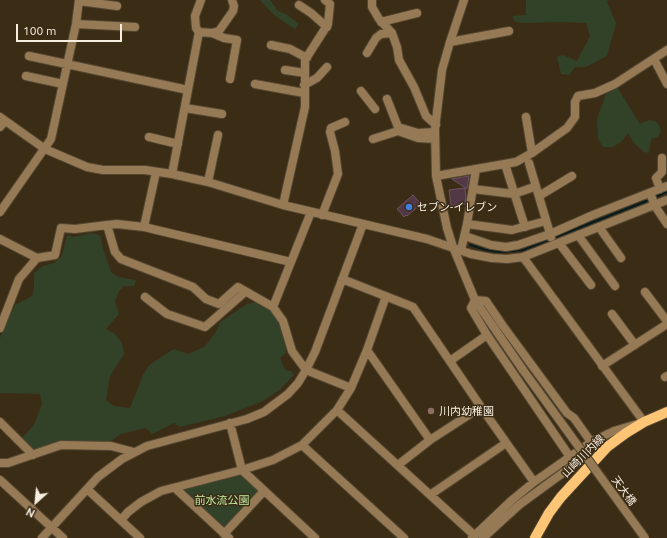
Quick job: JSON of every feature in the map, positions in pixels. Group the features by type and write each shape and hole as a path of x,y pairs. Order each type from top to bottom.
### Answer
{"main road":[{"name":"山崎川内線","path":"535,538 548,513 570,486 607,447 626,432 667,412"}],"street":[{"path":"172,174 199,32 196,28 195,16 201,0"},
{"path":"212,33 219,31 232,11 234,6 232,0"},
{"path":"372,0 372,7 381,22 392,33 397,47 399,60 414,87 426,116 435,132"},
{"path":"464,0 442,70 435,132 436,176 447,228 453,247 475,300 471,308 487,335 570,457"},
{"path":"0,212 51,138 76,24 79,1 117,6"},
{"path":"328,2 337,10"},
{"path":"283,205 305,108 305,60 328,24 328,2"},
{"path":"299,5 326,27"},
{"path":"381,22 417,13"},
{"path":"76,24 135,27"},
{"path":"450,42 509,31"},
{"path":"199,32 212,33 224,38 237,40 230,80"},
{"path":"367,53 376,38 381,34 392,33"},
{"path":"271,45 290,49 307,58"},
{"path":"436,176 516,162 532,153 567,128 575,117 575,102 578,96 594,93 615,84 667,50"},
{"path":"29,56 188,90"},
{"path":"654,59 667,84"},
{"path":"255,84 304,89 327,68"},
{"path":"285,70 305,73"},
{"path":"26,76 63,84"},
{"path":"360,91 373,110 388,101 398,127 418,133 435,132"},
{"path":"185,108 222,114"},
{"path":"526,117 532,153"},
{"path":"2,122 45,148 83,165 103,170 145,170 208,182 283,205 427,239 471,254 492,258 507,259 523,257 667,200"},
{"path":"322,215 338,174 335,151 330,132 331,128 345,122"},
{"path":"373,139 398,131 418,138 435,132"},
{"path":"208,182 218,135"},
{"path":"149,137 178,144"},
{"path":"465,236 491,245 506,247 518,245 550,234 664,187 656,178 662,172 662,158"},
{"path":"529,163 550,234 556,244 590,286"},
{"path":"505,164 525,227"},
{"path":"461,250 468,224 476,169"},
{"path":"144,227 156,172"},
{"path":"538,196 572,176"},
{"path":"473,189 514,194 531,188"},
{"path":"650,193 655,206 667,224"},
{"path":"273,307 311,212"},
{"path":"468,224 512,230 546,221"},
{"path":"0,239 37,258 56,255 61,228 75,229 117,224 144,227 291,262"},
{"path":"42,538 98,477 112,465 134,452 147,446 256,416 277,404 288,394 298,383 315,352 363,224"},
{"path":"107,225 115,252 121,258 193,287 206,298 219,304 238,287 273,307 283,321 292,351 306,370 351,388"},
{"path":"599,227 621,258"},
{"path":"578,235 616,286"},
{"path":"337,410 398,465 473,537 512,500 534,482 591,442 614,431 644,422 523,257"},
{"path":"0,328 19,279 37,258"},
{"path":"342,279 413,307 534,482"},
{"path":"145,298 167,314 205,327 245,292"},
{"path":"602,366 667,322 645,292"},
{"path":"121,520 128,512 161,492 273,460 302,445 337,410 351,388 367,350 386,296"},
{"path":"475,300 486,302 567,413 574,418 591,442"},
{"name":"天大橋","path":"475,300 523,370 645,538"},
{"path":"612,314 635,345"},
{"path":"450,361 487,335"},
{"path":"367,350 430,440"},
{"path":"398,465 430,440 481,407"},
{"path":"0,422 33,455"},
{"path":"230,423 242,470 315,538"},
{"path":"430,495 506,443"},
{"path":"0,463 8,463 61,445 111,446 134,452"},
{"path":"302,445 404,538"},
{"path":"484,538 519,505 586,456"},
{"path":"0,480 63,538"},
{"path":"175,488 226,536 264,490"},
{"path":"87,489 140,538"}],"green space":[{"path":"260,0 270,0 278,11 286,14 299,24 295,29 274,15"},
{"path":"526,0 609,0 607,2 616,23 607,56 586,67 575,67 569,75 561,74 557,57 563,55 577,61 590,36 586,23 515,22 512,16 526,15"},
{"path":"617,87 640,124 649,120 657,122 661,130 658,137 651,139 649,153 644,152 633,142 628,133 621,142 613,147 603,147 598,139 597,119 606,94"},
{"path":"92,233 101,237 111,272 118,277 136,280 134,286 124,286 119,291 115,301 119,314 106,329 115,334 122,343 124,354 110,376 106,400 114,406 130,408 143,375 149,365 174,349 188,354 204,347 214,335 220,322 247,304 255,302 268,309 280,323 286,353 280,358 285,370 291,371 294,375 278,391 263,401 225,416 180,427 174,423 152,434 146,428 121,434 108,443 60,440 34,450 22,438 34,425 42,404 40,394 0,393 0,338 15,305 32,296 34,289 34,273 43,266 54,263 62,256 67,235 73,237"},
{"name":"前水流公園","path":"239,474 243,475 257,489 258,493 225,528 222,528 184,492 185,488"}],"building":[{"path":"469,176 467,189 452,179"},
{"path":"465,188 465,204 451,206 449,190"},
{"name":"セブン-イレブン","path":"413,195 421,204 404,217 397,209"}],"waterway":[{"path":"653,198 667,192"},
{"path":"470,245 486,250 500,252 523,250 649,200"}],"place":[{"name":"セブン-イレブン","path":"409,207"},
{"name":"川内幼稚園","path":"431,411"}]}
